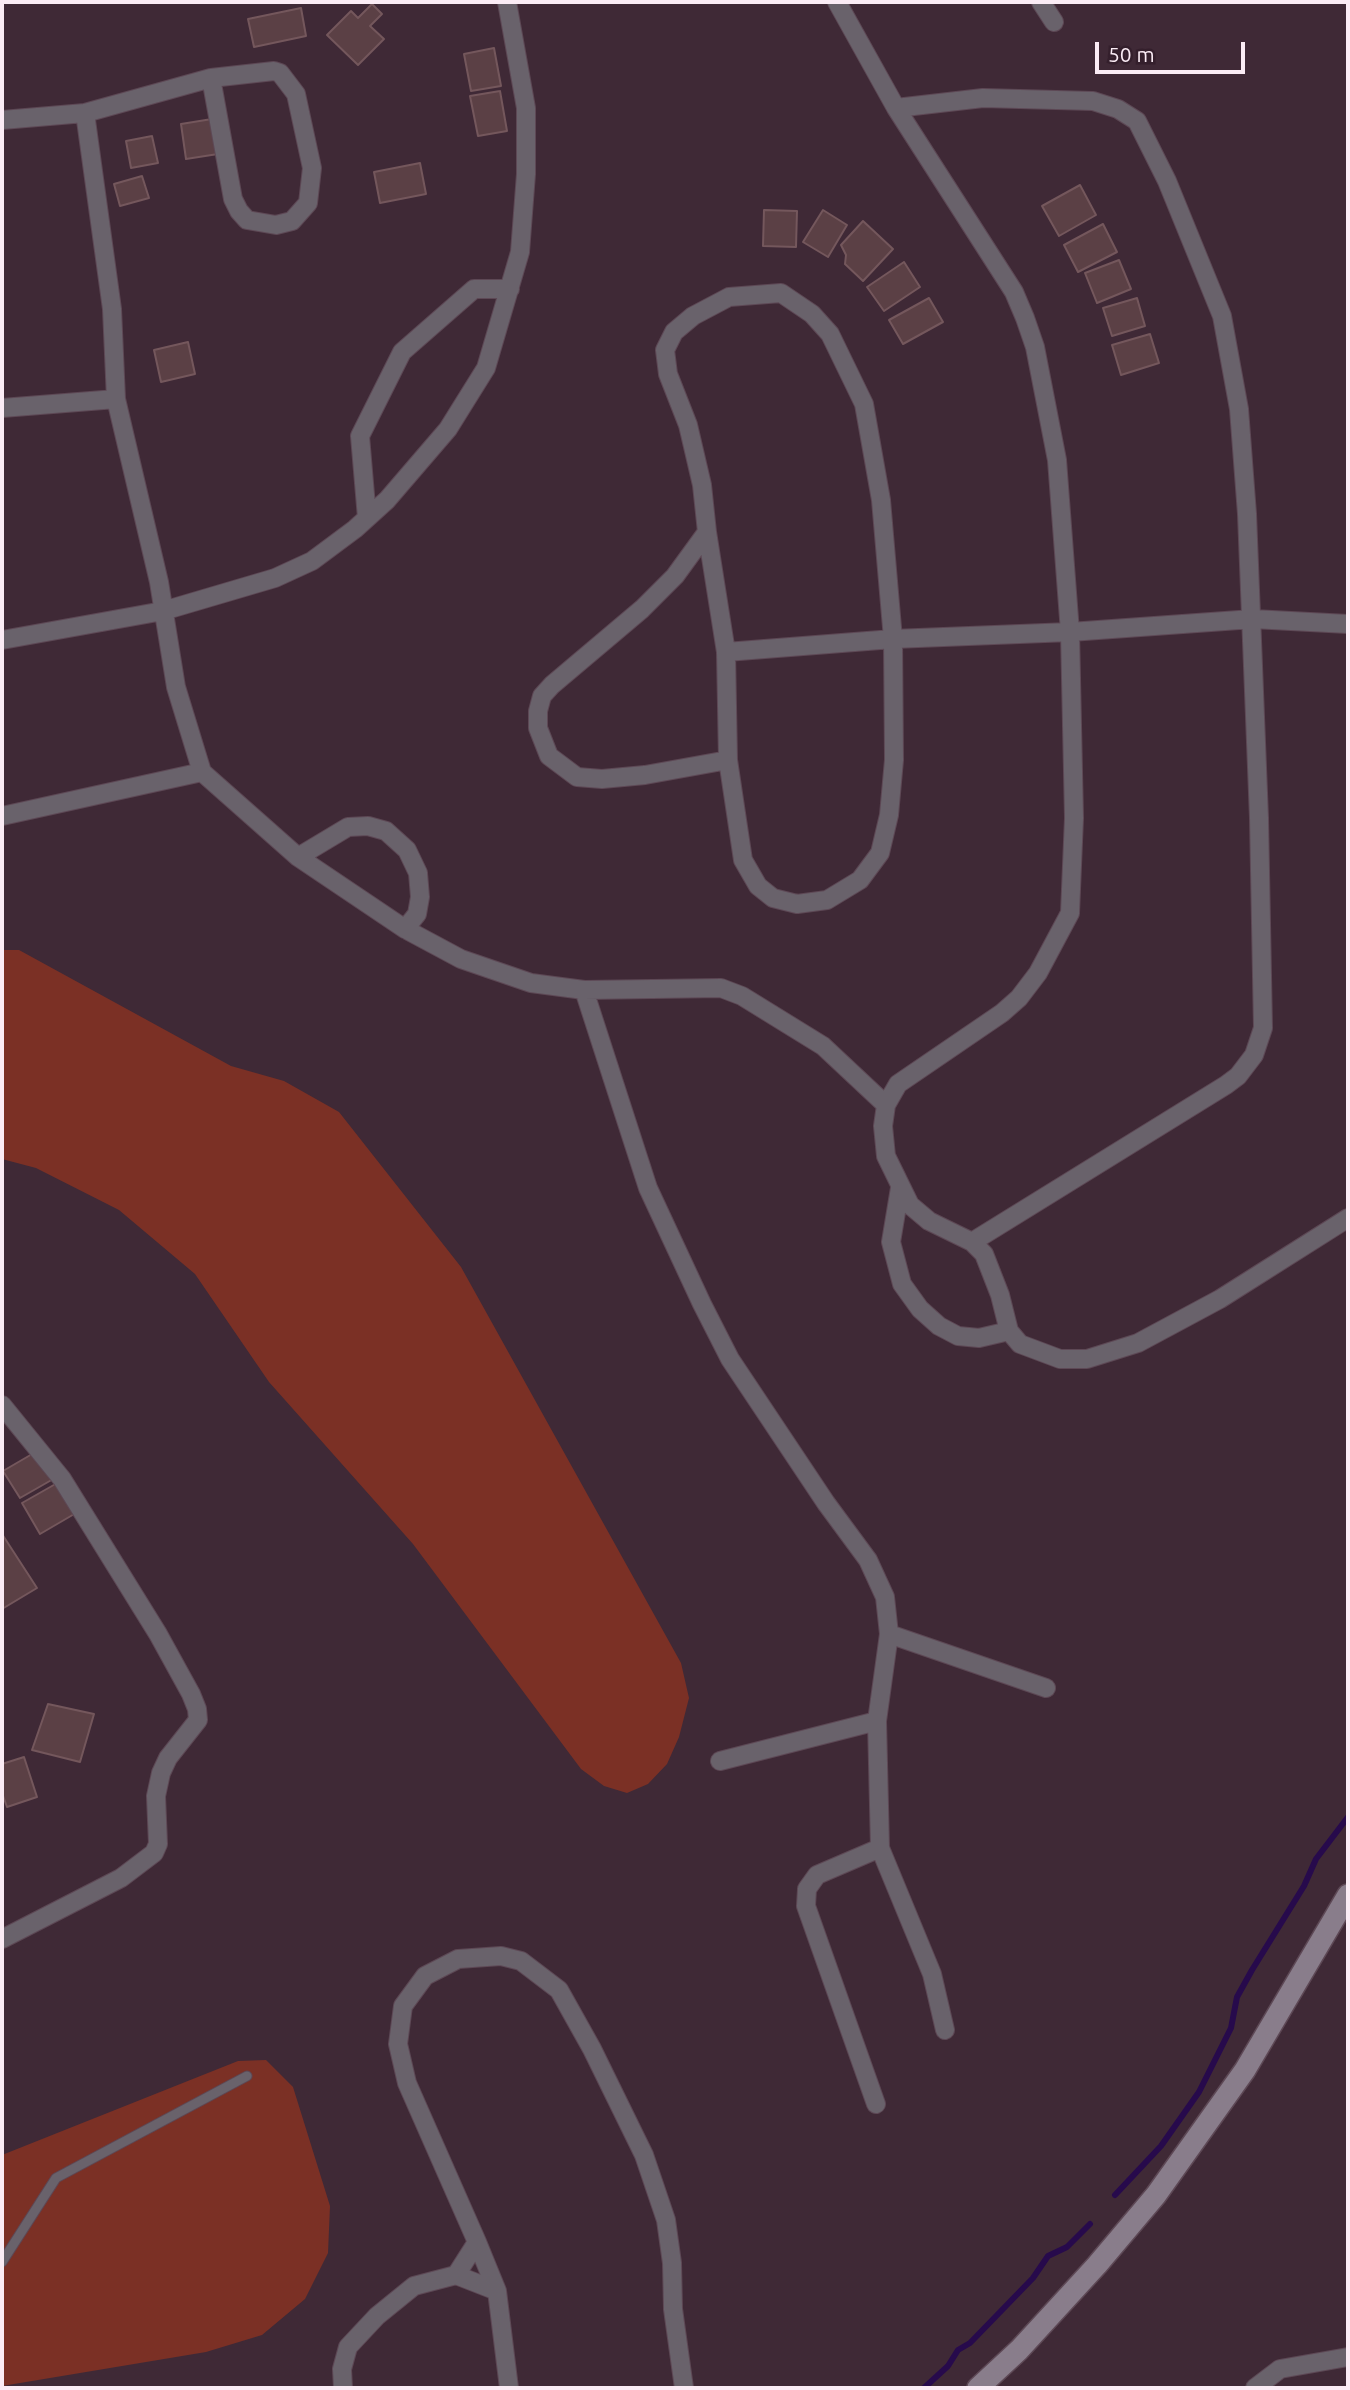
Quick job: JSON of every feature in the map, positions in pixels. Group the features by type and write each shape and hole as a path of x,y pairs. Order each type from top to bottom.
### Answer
{"main road":[{"path":"978,2388 1045,2322 1156,2195 1245,2070 1348,1895"}],"street":[{"path":"2,640 163,611 288,572 313,561 368,518 449,429 486,368 520,252 526,174 526,108 507,2"},
{"path":"837,2 896,108 1014,292 1035,348 1057,460 1070,632 1074,817 1070,913 1038,973 1019,998 1002,1013 898,1084 886,1105 883,1126 886,1156 910,1205 929,1221 972,1242 984,1254 1009,1331 1020,1344 1060,1359 1087,1359 1112,1354 1220,1299 1348,1218"},
{"path":"1041,2 1054,22"},
{"path":"2,120 85,113 211,78 274,71 280,73 296,94 312,168 309,203 292,220 276,225 247,220 239,212 233,199 211,78"},
{"path":"896,108 983,98 1093,101 1118,109 1137,121 1198,252 1225,330 1239,409 1253,619 1263,1028 1254,1055 1238,1076 1226,1085 972,1242"},
{"path":"85,113 112,309 116,400 139,489 176,687 202,772 298,857 405,929 485,970 531,983 584,990 699,986 721,988 742,996 823,1046 886,1105"},
{"path":"368,518 360,436 402,352 474,289 510,289"},
{"path":"781,293 812,314 830,334 864,404 881,500 892,639 894,760 889,815 880,853 860,880 827,900 797,904 773,898 758,886 743,860 728,760 726,652 699,472 688,425 668,374 665,351 674,332 729,297 781,293"},
{"path":"2,408 116,400"},
{"path":"707,532 676,576 642,610 542,696 538,711 538,728 549,756 577,777 645,775 728,760"},
{"path":"726,652 892,639 1070,632 1253,619 1348,624"},
{"path":"2,816 202,772"},
{"path":"298,857 348,827 368,826 386,831 407,850 418,873 421,897 417,914 405,929"},
{"path":"584,990 648,1188 730,1359 826,1503 868,1560 885,1597 889,1634 877,1721 880,1848 932,1974 945,2030"},
{"path":"900,1188 891,1242 902,1284 919,1309 939,1326 958,1336 979,1338 1009,1331"},
{"path":"2,1405 62,1479 159,1634 198,1709 198,1720 168,1758 161,1773 156,1796 158,1844 154,1853 121,1878 2,1938"},
{"path":"889,1634 1046,1688"},
{"path":"720,1761 877,1721"},
{"path":"876,2104 806,1906 807,1889 817,1875 880,1848"},
{"path":"509,2388 497,2291 407,2083 398,2044 403,2006 425,1976 458,1959 500,1956 521,1961 559,1990 581,2026 644,2155 666,2220 672,2263 673,2309 684,2388"},
{"path":"456,2275 477,2242"},
{"path":"343,2388 342,2369 348,2347 377,2316 414,2286 456,2275 497,2291"},
{"path":"1255,2388 1280,2369 1348,2357"}],"lane":[{"path":"2,2262 56,2178 247,2076"}],"shaded area":[{"path":"2,950 19,950 231,1066 284,1081 339,1112 461,1267 681,1663 689,1698 679,1737 667,1764 648,1784 627,1793 604,1786 581,1769 413,1544 269,1382 195,1274 119,1210 36,1168 2,1159"},
{"path":"266,2060 293,2087 330,2206 328,2253 305,2299 262,2335 206,2352 2,2386 2,2155 238,2061"}],"building":[{"path":"372,4 382,14 370,26 384,39 358,65 327,35 351,11 358,18"},
{"path":"301,8 306,36 254,47 248,19"},
{"path":"494,48 501,86 471,91 464,54"},
{"path":"500,91 507,131 478,136 470,96"},
{"path":"212,119 218,154 186,159 181,124"},
{"path":"152,136 158,163 131,168 126,141"},
{"path":"420,163 426,194 380,203 374,172"},
{"path":"142,176 149,198 120,206 114,184"},
{"path":"1080,185 1096,215 1059,236 1042,206"},
{"path":"764,210 797,211 796,247 763,246"},
{"path":"823,210 847,225 828,257 803,242"},
{"path":"863,221 893,249 863,281 845,264 846,255 841,245"},
{"path":"1103,224 1117,252 1078,272 1064,245"},
{"path":"1119,260 1131,289 1097,303 1085,273"},
{"path":"904,262 920,287 884,311 867,287"},
{"path":"929,298 943,322 903,344 889,320"},
{"path":"1137,298 1145,326 1112,336 1103,308"},
{"path":"1150,334 1159,363 1121,375 1112,345"},
{"path":"188,342 195,374 161,382 154,350"},
{"path":"39,1450 55,1478 20,1498 3,1471"},
{"path":"59,1482 76,1513 40,1534 22,1503"},
{"path":"2,1534 37,1588 2,1609"},
{"path":"48,1704 94,1714 80,1762 32,1750"},
{"path":"24,1757 37,1797 7,1807 2,1793 2,1764"}],"waterway":[{"path":"1115,2195 1161,2146 1199,2092 1231,2028 1237,1997 1304,1886 1316,1859 1348,1817"},
{"path":"924,2388 948,2366 958,2350 970,2343 1033,2278 1048,2256 1067,2247 1090,2224"}]}
